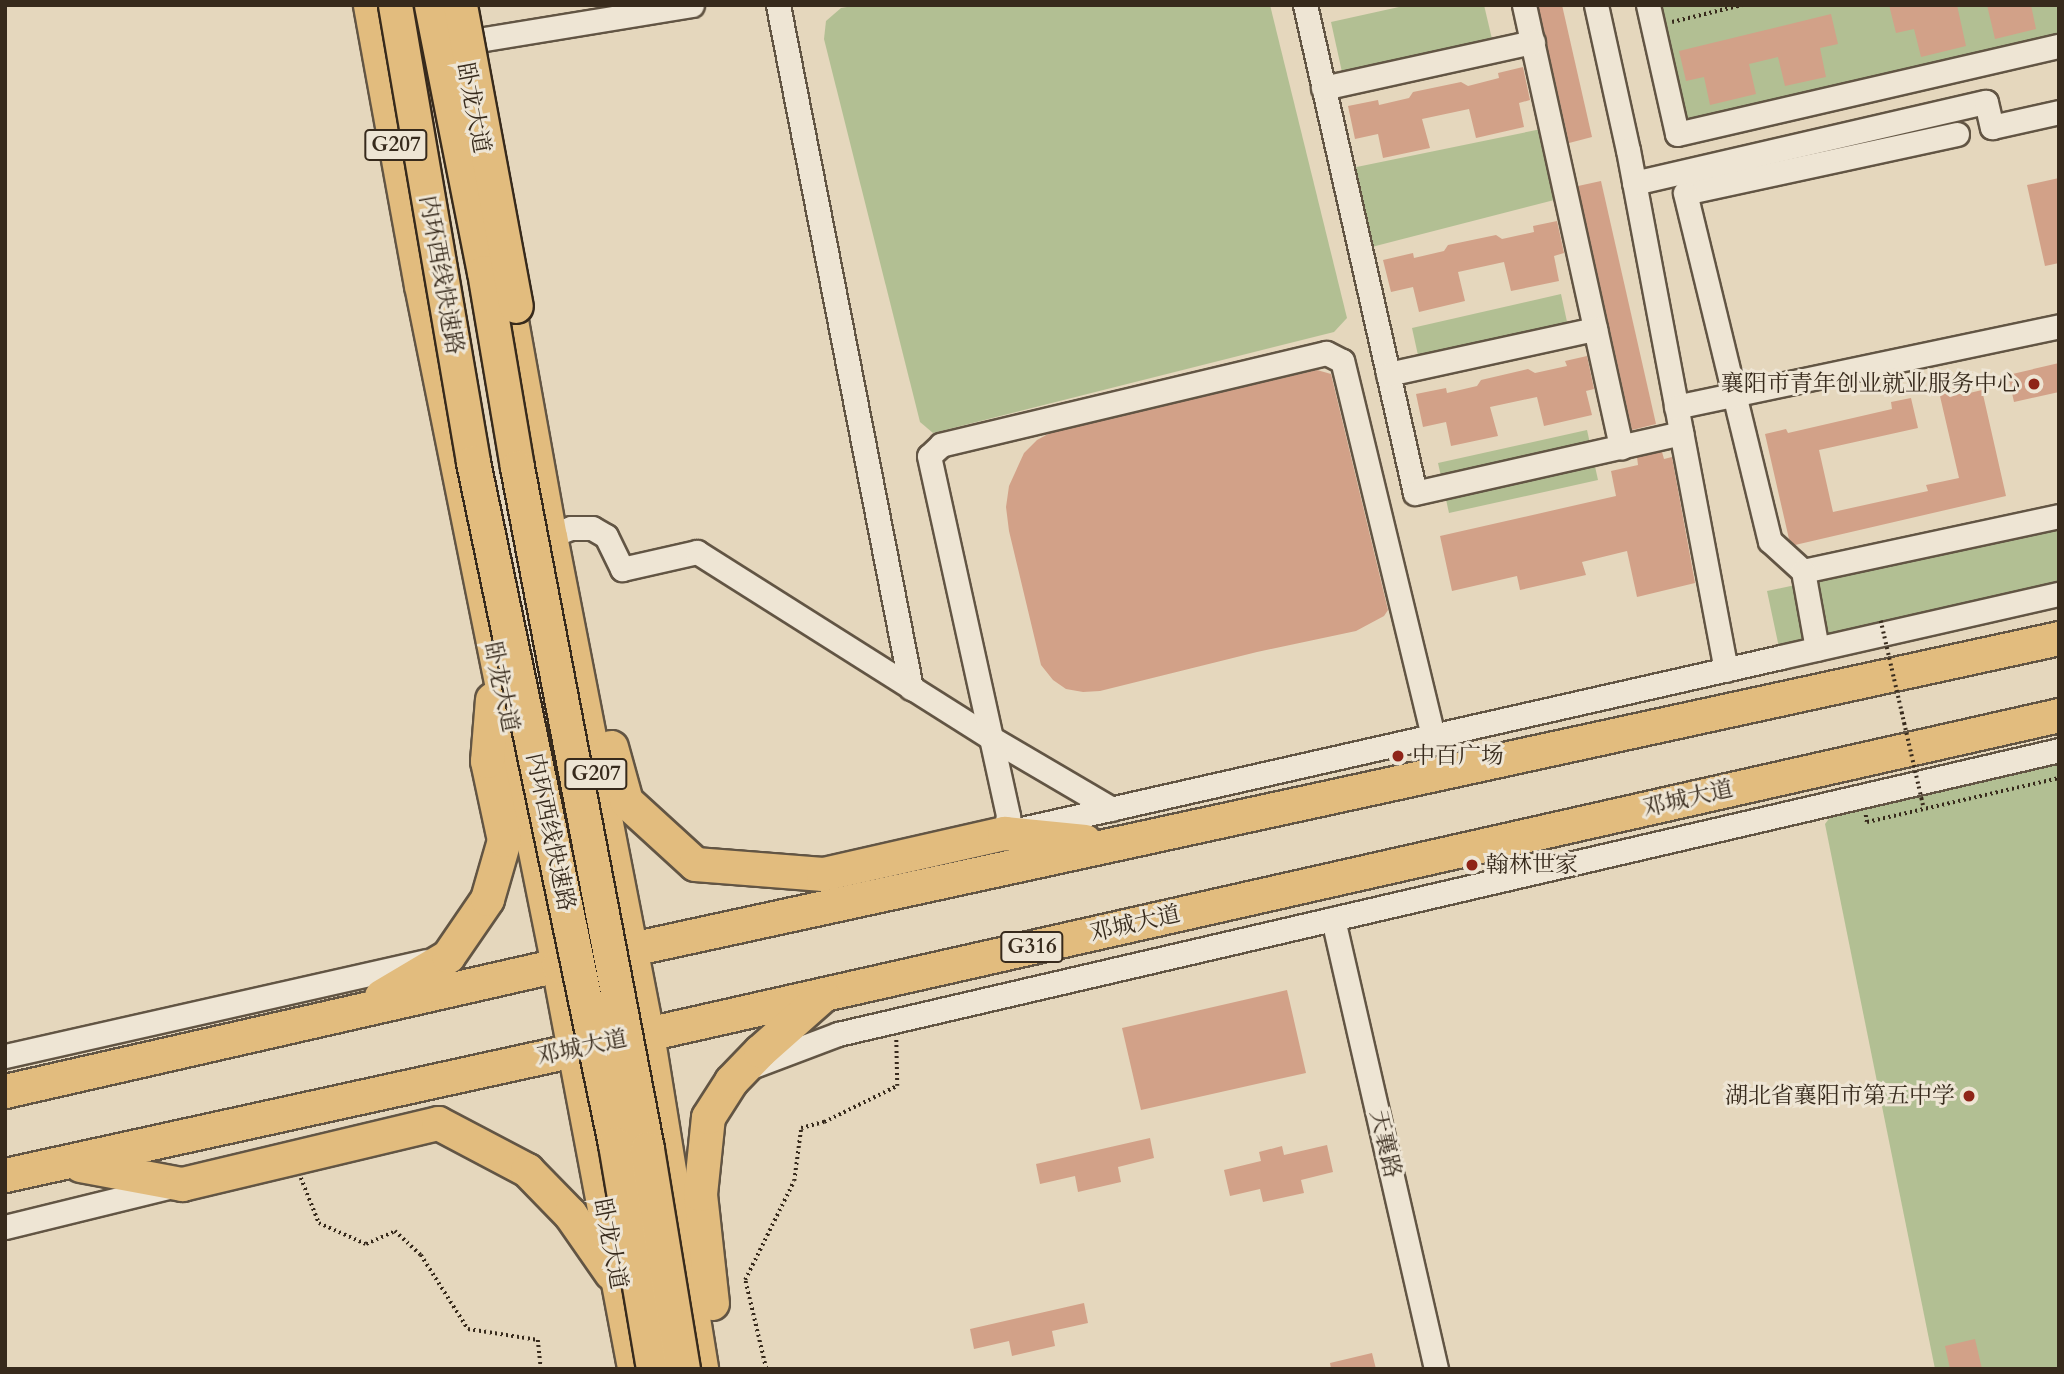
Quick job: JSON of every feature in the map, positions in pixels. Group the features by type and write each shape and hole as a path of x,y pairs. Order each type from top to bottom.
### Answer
{"highway":[{"path":"362,5 439,415 473,547"},
{"name":"卧龙大道","path":"370,5 495,661 558,965 634,1369"},
{"name":"内环西线快速路","path":"394,5 473,462 615,1144 653,1369"},
{"name":"内环西线快速路","path":"431,5 484,272 517,467 647,1149 683,1369"},
{"name":"卧龙大道","path":"453,5 550,536 647,1034 701,1369"},
{"path":"460,5 526,362 535,454"},
{"path":"550,536 626,801 695,863 823,874 1004,834 1119,844"},
{"path":"5,1091 558,965 2059,638"},
{"path":"352,1013 448,956 487,899 504,840 487,761 495,661"},
{"name":"邓城大道","path":"5,1175 647,1034 2059,715"},
{"path":"713,1369 713,1317 700,1194 708,1117 741,1071 824,994"},
{"path":"63,1163 182,1184 438,1123 527,1170 570,1214 617,1282"}],"street":[{"path":"460,43 651,8 692,5"},
{"path":"778,5 911,688"},
{"path":"1305,5 1415,493 1681,433"},
{"path":"1524,5 1620,447"},
{"path":"1595,5 1634,183 1726,670"},
{"path":"1650,16 1677,134 2059,46"},
{"path":"1324,88 1532,42"},
{"path":"1634,183 1986,102 1992,127 2059,112"},
{"path":"1817,649 1802,571 1770,541 1685,193 1957,134"},
{"path":"1676,407 2059,326"},
{"path":"1388,374 1595,329"},
{"path":"1433,736 1342,361 1326,353 940,445 929,456 1008,816 1004,834 2059,594"},
{"path":"1802,571 2059,516"},
{"path":"550,536 571,528 592,528 606,536 622,569 697,552 991,738 1112,809"},
{"path":"741,1071 838,1034 2059,750"},
{"name":"天襄路","path":"1333,919 1436,1369"},
{"path":"5,1056 448,956"},
{"path":"5,1227 182,1184"}],"path":[{"path":"1650,16 1742,5"},
{"path":"1881,621 1924,808"},
{"path":"1867,822 2059,778"},
{"path":"766,1369 745,1280 794,1181 801,1128 824,1122 897,1086 896,1020"},
{"path":"292,1157 319,1223 366,1244 395,1231 421,1255 468,1329 538,1340 541,1369"}],"green space":[{"path":"859,5 1270,5 1347,318 1334,332 933,433 920,422 824,39 826,21 841,8"},
{"path":"1408,5 1484,5 1492,39 1342,72 1331,22"},
{"path":"1647,5 2059,5 2059,46 1677,134"},
{"path":"1551,127 1566,197 1360,250 1342,170"},
{"path":"1561,294 1572,345 1423,378 1412,328"},
{"path":"1587,430 1598,480 1449,513 1438,463"},
{"path":"2059,528 2059,594 1781,657 1767,591"},
{"name":"湖北省襄阳市第五中学","path":"2059,759 2059,1369 1935,1369 1825,824 1834,812"}],"building":[{"path":"1538,5 1562,5 1592,137 1569,143"},
{"path":"1889,5 1957,5 1966,46 1921,57 1914,29 1896,33"},
{"path":"1987,5 2031,5 2036,29 1995,39"},
{"path":"1831,14 1838,44 1820,48 1826,77 1785,86 1778,57 1749,64 1756,94 1710,105 1704,77 1686,81 1679,51"},
{"path":"1523,67 1530,100 1519,103 1524,127 1476,138 1469,109 1422,119 1430,148 1383,158 1378,134 1355,139 1348,106 1378,100 1379,105 1409,98 1413,92 1461,82 1468,86 1499,78 1498,73"},
{"path":"2059,178 2059,263 2045,266 2027,185"},
{"path":"1601,181 1656,424 1632,430 1578,186"},
{"path":"1557,221 1564,253 1554,256 1559,281 1511,291 1504,262 1458,272 1465,301 1419,312 1413,287 1391,292 1383,260 1413,253 1414,258 1444,251 1448,245 1496,235 1502,239 1534,232 1533,226"},
{"path":"1587,356 1594,389 1586,391 1592,415 1544,426 1537,397 1490,407 1498,436 1451,446 1446,422 1423,427 1416,394 1446,388 1447,393 1477,386 1481,380 1528,369 1535,373 1567,366 1565,361"},
{"name":"襄阳市青年创业就业服务中心","path":"2059,363 2059,392 2014,402 2008,375"},
{"path":"1317,370 1331,374 1388,610 1384,616 1356,631 1257,652 1100,691 1066,689 1053,680 1041,665 1009,531 1006,507 1009,486 1024,453 1037,440 1050,433"},
{"path":"1959,387 1961,395 1982,390 2006,496 1795,545 1789,539 1765,434 1786,429 1788,433 1892,409 1891,402 1911,398 1918,428 1819,450 1833,512 1928,491 1926,485 1959,478 1939,392"},
{"path":"1662,452 1664,459 1672,457 1695,583 1637,597 1627,551 1582,562 1586,575 1520,590 1517,576 1452,591 1440,536 1616,496 1611,471 1638,465 1637,457"},
{"path":"1287,990 1306,1073 1141,1110 1122,1028"},
{"path":"1150,1138 1154,1158 1118,1167 1121,1182 1078,1192 1075,1176 1040,1184 1036,1164"},
{"path":"1327,1145 1333,1172 1301,1180 1304,1193 1263,1202 1260,1189 1230,1196 1224,1170 1261,1161 1259,1152 1282,1146 1284,1155"},
{"path":"1084,1303 1088,1323 1052,1331 1055,1346 1012,1356 1009,1341 974,1349 970,1329"},
{"path":"1975,1339 1982,1369 1950,1369 1945,1346"},
{"path":"1372,1353 1376,1369 1331,1369 1330,1363"}],"place":[{"name":"襄阳市青年创业就业服务中心","path":"2034,384"},
{"name":"中百广场","path":"1398,756"},
{"name":"翰林世家","path":"1472,865"},
{"name":"湖北省襄阳市第五中学","path":"1969,1096"}]}
